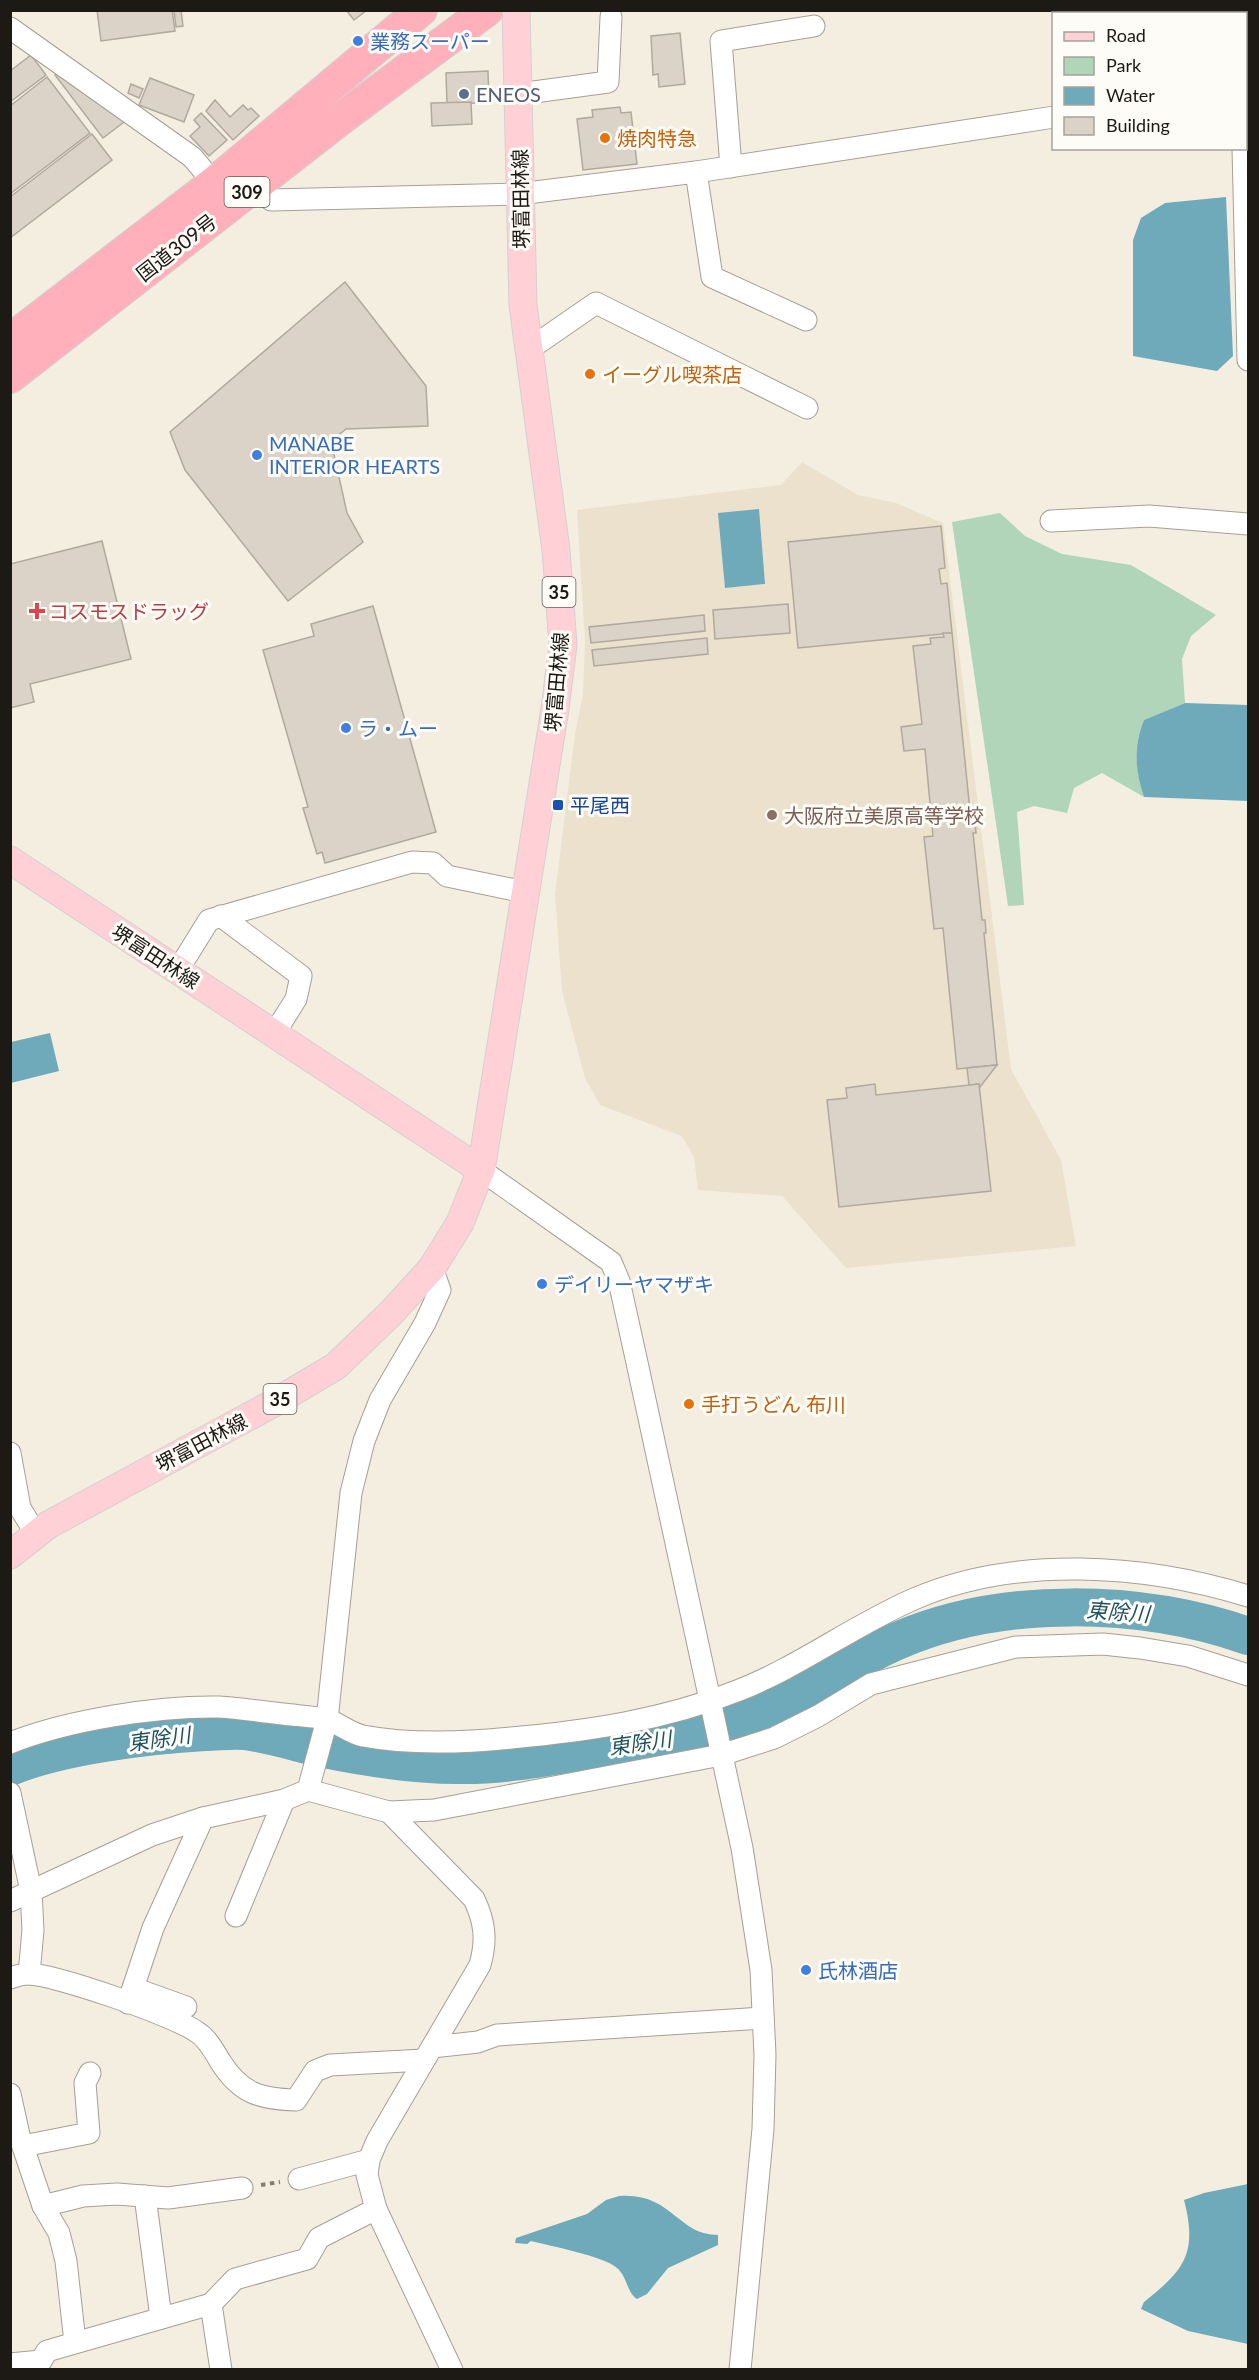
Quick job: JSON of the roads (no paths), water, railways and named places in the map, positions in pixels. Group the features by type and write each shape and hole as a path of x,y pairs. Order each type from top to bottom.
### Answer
{"highway":[{"name":"国道309号","path":"10,340 214,183 421,10"},
{"name":"国道309号","path":"10,377 255,185 487,10"}],"main road":[{"name":"堺富田林線","path":"10,1555 48,1525 272,1404 336,1366 392,1313 432,1268 460,1223 481,1170 555,709 562,645 556,550 523,305 516,10"},
{"name":"堺富田林線","path":"10,860 481,1170"}],"street":[{"path":"519,94 608,82 611,17"},
{"path":"731,167 721,41 814,26"},
{"path":"10,27 192,157 214,183"},
{"path":"255,185 271,200 519,194 731,167 1052,117"},
{"path":"1243,150 1248,351"},
{"path":"696,172 712,277 806,320"},
{"path":"528,351 596,303 807,408"},
{"path":"1051,521 1149,516 1248,524"},
{"path":"178,970 209,920 412,862 433,863 447,876 525,892"},
{"path":"220,916 301,976 296,999 274,1034"},
{"path":"481,1170 611,1262 621,1292 742,1848 761,1970 765,2055 764,2128 740,2370"},
{"path":"10,1901 152,1835 204,1818 284,1800 310,1785 324,1727 351,1494 364,1441 380,1400 425,1323 440,1290 432,1268"},
{"path":"10,1453 20,1508 36,1534"},
{"path":"10,1743 40,1731 171,1711 219,1707 360,1735 417,1742 463,1742 578,1731 711,1706 786,1669 915,1599 993,1576 1087,1570 1148,1574 1212,1585 1248,1596"},
{"path":"310,1785 389,1812 434,1810 774,1738 880,1681 1017,1647 1092,1644 1140,1648 1188,1656 1248,1675"},
{"path":"10,1793 32,1891 33,1930 20,1976 186,2007"},
{"path":"236,1916 284,1800"},
{"path":"389,1812 474,1899 482,1916 485,1933 480,1965 377,2141 369,2160 367,2175 376,2209 452,2370"},
{"path":"130,1996 153,1928 204,1818"},
{"path":"130,1996 199,2032 230,2077 248,2091 268,2099 296,2100 315,2071 330,2065 428,2054 497,2035 763,2018"},
{"path":"23,2146 89,2133 85,2083 90,2073"},
{"path":"10,2094 23,2146 43,2206 59,2233 66,2261 75,2342"},
{"path":"299,2179 369,2160"},
{"path":"43,2206 83,2196 168,2198 242,2188"},
{"path":"145,2196 161,2318"},
{"path":"10,2364 43,2365 47,2351 211,2304 235,2279 307,2259 319,2238 376,2209"},
{"path":"211,2304 221,2370"}],"water":[{"path":"1226,197 1233,356 1217,371 1133,356 1133,240 1141,218 1165,203"},
{"path":"759,509 765,584 725,588 718,513"},
{"path":"1185,703 1248,705 1248,801 1144,797 1136,758 1138,739 1144,720"},
{"path":"50,1033 59,1071 11,1083 11,1042"},
{"path":"1248,2184 1248,2344 1188,2331 1141,2309 1144,2302 1178,2270 1184,2259 1189,2234 1184,2200 1204,2193"},
{"path":"619,2196 651,2200 693,2228 704,2233 718,2235 718,2245 668,2268 647,2294 637,2299 631,2293 620,2271 601,2259 531,2241 527,2244 515,2243 516,2238 587,2214 606,2200"}],"waterway":[{"name":"東除川","path":"10,1767 79,1747 158,1736 229,1731 263,1734 373,1758 447,1765 482,1765 657,1741 709,1731 763,1712 877,1650 938,1626 1026,1609 1072,1607 1118,1609 1207,1624 1248,1636"}],"place":[{"name":"業務スーパー","path":"358,41"},
{"name":"ENEOS","path":"464,94"},
{"name":"焼肉特急","path":"605,138"},
{"name":"イーグル喫茶店","path":"590,374"},
{"name":"MANABE INTERIOR HEARTS","path":"257,455"},
{"name":"コスモスドラッグ","path":"37,611"},
{"name":"ラ・ムー","path":"346,728"},
{"name":"平尾西","path":"558,805"},
{"name":"大阪府立美原高等学校","path":"772,815"},
{"name":"デイリーヤマザキ","path":"542,1284"},
{"name":"手打うどん 布川","path":"689,1404"},
{"name":"氏林酒店","path":"806,1970"}]}
